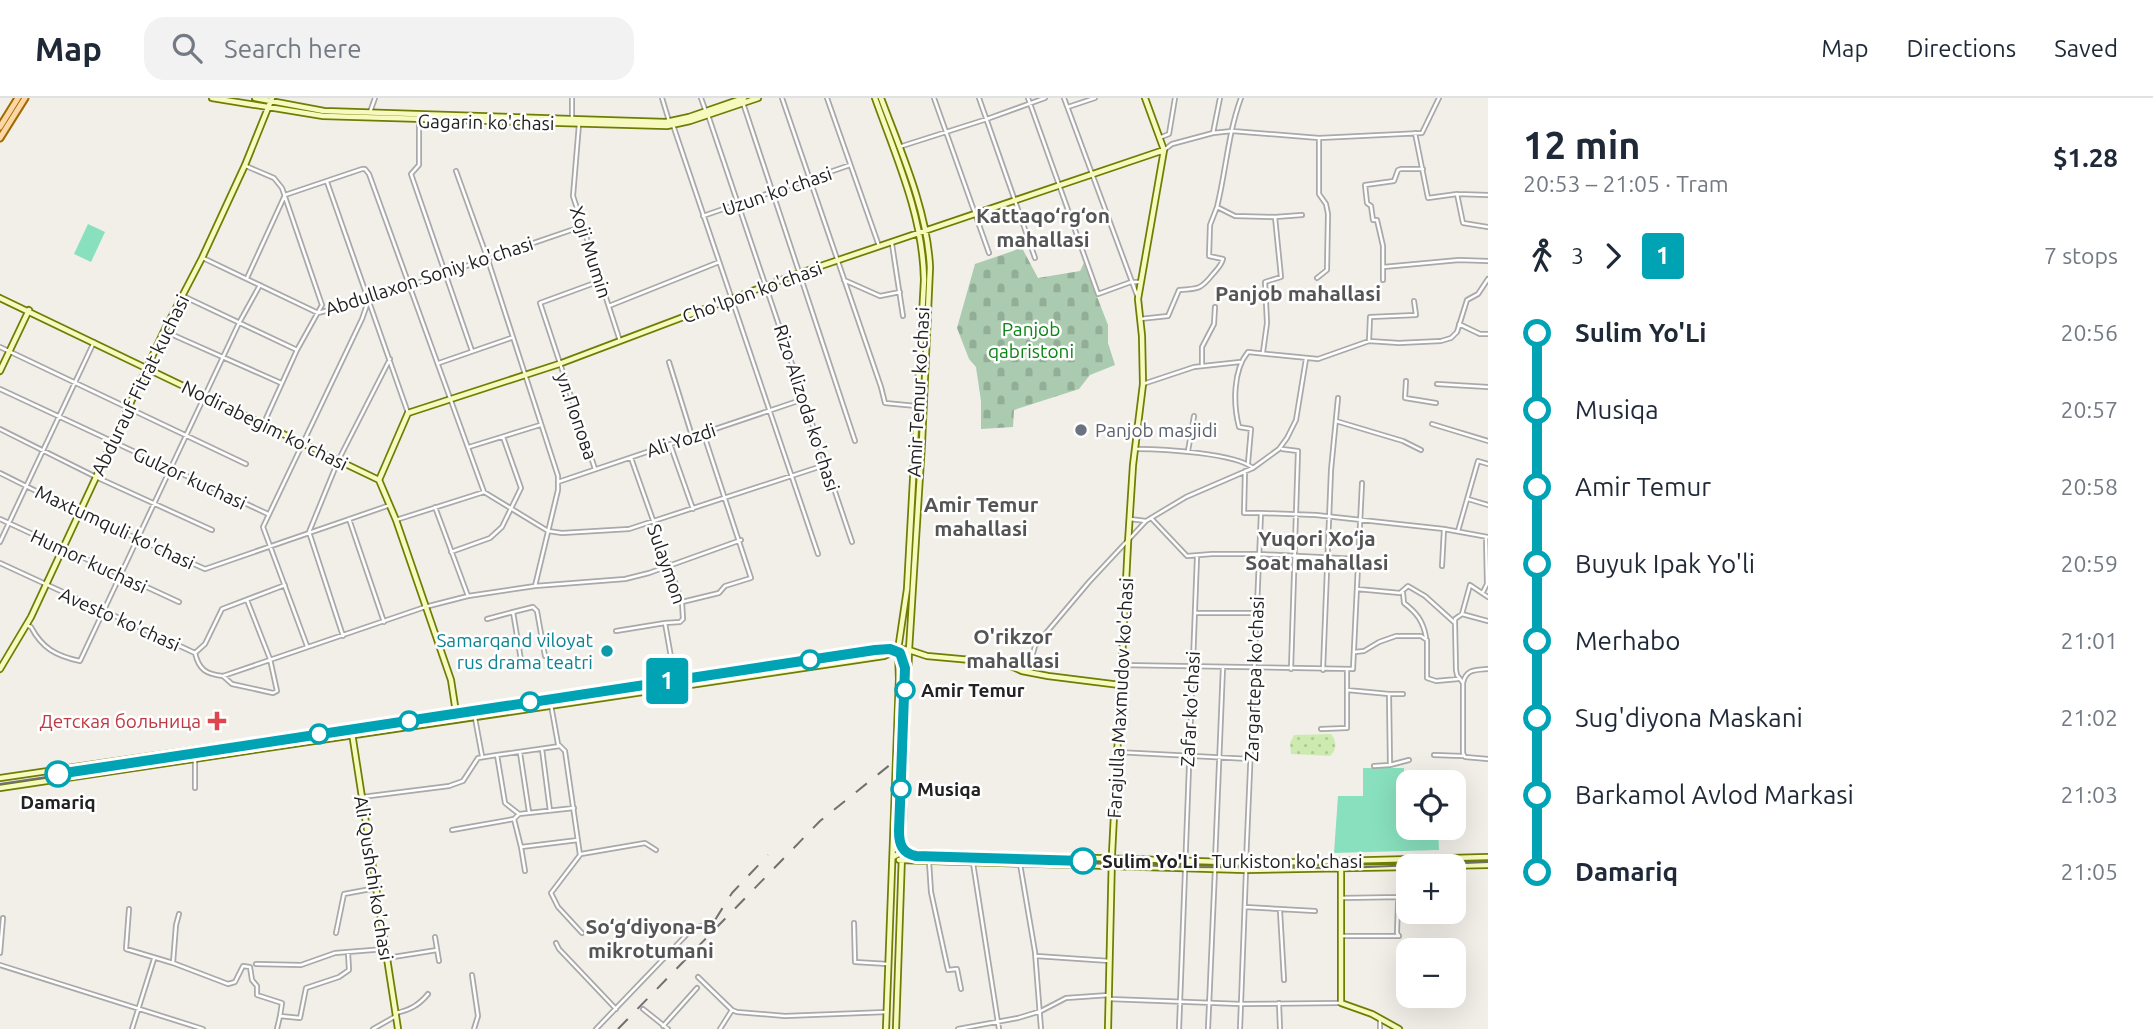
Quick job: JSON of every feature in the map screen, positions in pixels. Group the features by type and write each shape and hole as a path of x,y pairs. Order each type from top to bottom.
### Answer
{"main road":[{"path":"0,127 18,98"},
{"path":"0,138 25,98"},
{"name":"Gagarin ko'chasi","path":"212,98 323,116 671,123 741,100 758,98"},
{"name":"Gagarin ko'chasi","path":"256,98 324,111 572,122"},
{"name":"Amir Temur ko'chasi","path":"875,98 923,232"},
{"name":"Amir Temur ko'chasi","path":"881,98 899,147 929,250 930,287 923,363 909,650 896,1029"},
{"path":"1145,98 1164,150"},
{"name":"Abdurauf Fitrat kuchasi","path":"0,669 26,625 164,331 202,258 272,99"},
{"name":"Cho'lpon ko'chasi","path":"408,413 559,363 800,273 1164,150"},
{"name":"Farajulla Maxmudov ko'chasi","path":"1108,1029 1112,858 1121,665 1135,449 1143,384 1139,282 1164,150"},
{"name":"Nodirabegim ko'chasi","path":"0,298 379,480"},
{"path":"0,372 29,310"},
{"name":"Amir Temur ko'chasi","path":"886,1029 898,649 907,589 917,406 923,363"},
{"path":"408,413 379,480 396,520 451,680 457,719"},
{"path":"0,778 877,646 909,650 927,656 1004,663 1027,672 1120,685"},
{"path":"0,788 884,656 898,649"},
{"name":"Ali Qushchi ko'chasi","path":"351,726 398,1029"},
{"name":"Turkiston ko'chasi","path":"892,857 902,852 1246,863 1488,857"},
{"name":"Turkiston ko'chasi","path":"892,857 901,861 1246,870 1396,867"},
{"path":"1341,862 1341,1003 1380,1018 1399,1029"},
{"path":"1466,865 1488,865"}],"street":[{"path":"370,113 374,98"},
{"path":"572,98 572,122"},
{"path":"662,98 720,261 818,554"},
{"name":"Rizo Alizoda ko'chasi","path":"701,98 852,542"},
{"path":"782,98 885,403 917,406"},
{"path":"827,98 879,246"},
{"path":"934,98 989,253"},
{"path":"979,98 1035,258"},
{"path":"1028,98 1098,294 1131,282 1139,282"},
{"path":"899,147 987,120 1045,98"},
{"path":"1064,98 1138,299"},
{"path":"1067,108 1095,98"},
{"path":"1160,138 1168,134 1175,98"},
{"path":"1213,133 1220,98"},
{"path":"1140,319 1168,316 1179,290 1198,289 1221,265 1223,259 1209,256 1210,225 1217,207 1241,98"},
{"path":"1164,150 1172,144 1232,131 1319,138 1422,133 1439,98"},
{"path":"741,100 855,441"},
{"path":"419,120 419,165 411,174 472,351"},
{"name":"Xoji Mumin","path":"579,122 573,196 620,341"},
{"path":"1415,133 1427,198 1457,194 1488,195"},
{"path":"1317,278 1327,270 1329,253 1328,214 1326,204 1319,194 1319,138"},
{"path":"245,165 279,182 322,305 297,350 263,425"},
{"name":"Uzun ko'chasi","path":"703,216 850,165"},
{"path":"246,279 285,195 365,169 439,363 484,492 548,531 629,529 825,465"},
{"path":"1383,280 1382,241 1377,220 1373,220 1371,206 1367,203 1365,185 1394,181 1401,169 1423,169"},
{"path":"456,172 487,257 558,476 535,586"},
{"path":"327,182 408,413"},
{"path":"1457,194 1463,223 1488,227"},
{"path":"1217,207 1235,216 1302,215"},
{"path":"1263,352 1267,323 1265,282 1281,276 1275,217"},
{"name":"Abdullaxon Soniy ko'chasi","path":"202,258 318,313 370,299 583,226"},
{"path":"892,244 903,316"},
{"path":"1383,267 1459,260 1488,261"},
{"path":"608,306 720,261"},
{"path":"1248,463 1251,429 1238,427 1235,414 1240,362 1248,352 1318,359 1368,341 1399,343 1451,338 1457,332 1467,300 1478,294 1488,279"},
{"path":"844,280 880,296 900,292"},
{"name":"ул.Попова","path":"594,469 540,303 600,281"},
{"path":"26,625 31,627 41,644 69,659 80,661 239,323 260,285"},
{"path":"183,295 297,350"},
{"path":"307,646 263,527 370,299"},
{"path":"1368,341 1370,317 1416,315 1415,301"},
{"path":"1202,365 1202,347 1214,324 1214,307"},
{"path":"1458,324 1480,334 1488,334"},
{"path":"164,331 281,383"},
{"path":"439,363 512,337"},
{"path":"0,542 94,342"},
{"path":"0,347 246,464"},
{"path":"343,636 309,532 338,461 390,359"},
{"path":"1027,672 1035,646 1089,582 1146,521 1186,497 1253,468 1279,449 1296,420 1306,359"},
{"path":"669,362 692,436"},
{"path":"1143,384 1202,365 1240,362"},
{"path":"1406,381 1405,397 1436,403"},
{"path":"1437,384 1488,387"},
{"name":"Gulzor kuchasi","path":"0,389 268,514"},
{"path":"1323,670 1329,517 1338,398"},
{"name":"Ali Yozdi","path":"558,482 804,399"},
{"path":"1188,452 1194,416"},
{"path":"1336,421 1403,441 1421,450"},
{"path":"1432,424 1488,441"},
{"path":"469,447 540,425"},
{"path":"0,429 212,530"},
{"path":"682,602 719,593 725,586 750,580 751,575 703,432"},
{"path":"451,552 490,538 502,527 521,488 503,438"},
{"path":"670,443 692,509"},
{"path":"1135,449 1188,452 1248,463 1253,468"},
{"path":"1282,449 1298,452 1291,669"},
{"name":"Sulaymon","path":"631,457 682,602 683,619 680,622 665,623 671,657"},
{"path":"1458,531 1478,461 1488,464"},
{"path":"1245,471 1244,513 1329,517 1444,529 1487,537 1488,584 1482,593"},
{"name":"Maxtumquli ko'chasi","path":"0,473 80,513 205,569 390,505"},
{"path":"1121,665 1352,670 1362,483"},
{"path":"396,520 484,492"},
{"path":"1468,499 1488,505"},
{"path":"435,508 468,596"},
{"name":"Zargartepa ko'chasi","path":"1246,863 1261,513"},
{"path":"1151,518 1187,556 1259,554 1358,559"},
{"name":"Humor kuchasi","path":"0,519 179,602"},
{"path":"349,519 383,622"},
{"path":"1130,519 1146,521"},
{"path":"1442,566 1444,529"},
{"path":"223,676 425,607 468,596 535,586 625,579 741,541"},
{"name":"Zafar ko'chasi","path":"1179,1029 1197,556"},
{"name":"Avesto ko'chasi","path":"0,563 195,653 198,664 206,671 223,676 232,684 277,691 270,659"},
{"path":"195,653 205,644 222,609 286,585"},
{"path":"1463,682 1455,670 1455,619 1462,614 1470,585 1488,597"},
{"path":"1357,589 1402,592 1408,586 1455,623"},
{"path":"1402,592 1404,603 1413,608 1422,620 1427,640 1427,678 1436,681 1460,679"},
{"path":"247,600 270,659"},
{"path":"487,619 533,607 537,611 545,656"},
{"path":"513,612 521,660"},
{"path":"1195,612 1256,613"},
{"path":"1462,614 1488,621"},
{"path":"616,631 665,623"},
{"path":"1355,652 1364,651 1396,636 1421,636 1427,640"},
{"path":"1215,862 1223,667"},
{"path":"1463,756 1465,675 1469,671 1488,669"},
{"path":"1321,729 1347,728 1347,670"},
{"path":"1347,690 1403,694"},
{"path":"1389,694 1390,765"},
{"path":"551,705 558,744 565,751 580,855"},
{"path":"475,716 482,756"},
{"path":"362,797 449,786 463,781 482,756 560,746"},
{"path":"542,749 550,811"},
{"path":"1117,752 1251,759"},
{"path":"520,753 529,813"},
{"path":"497,755 505,803 519,814"},
{"path":"1434,755 1488,759"},
{"path":"195,759 195,788"},
{"path":"1374,765 1390,765 1409,760"},
{"path":"452,830 514,819 519,814 574,808"},
{"path":"514,819 525,871"},
{"path":"521,847 578,839"},
{"path":"582,933 558,907 551,893 580,855 645,843 656,849"},
{"path":"929,862 931,892 948,970 957,969 961,989"},
{"path":"973,863 999,1029"},
{"path":"1020,864 1035,956 1041,1029"},
{"path":"1208,1029 1215,869"},
{"path":"1240,1029 1246,870"},
{"path":"336,933 344,894 376,888"},
{"path":"1341,898 1396,897"},
{"path":"1245,907 1315,911"},
{"path":"129,909 126,949 228,984 236,982 243,966 250,967 252,980 257,986 257,995 282,1003 276,1029"},
{"path":"1280,911 1284,981"},
{"path":"173,963 179,915"},
{"path":"0,953 3,918"},
{"path":"854,923 855,962 888,964"},
{"path":"596,1029 693,928 713,924"},
{"path":"1340,936 1399,936 1397,924"},
{"path":"435,937 439,961"},
{"path":"556,943 616,1009"},
{"path":"256,964 301,965 335,953 386,949"},
{"path":"387,958 437,950"},
{"path":"279,1016 300,1018 306,988 339,977 349,970 348,952"},
{"path":"1035,956 1110,961"},
{"path":"132,1029 154,958"},
{"path":"0,965 203,1029"},
{"path":"471,975 478,1016 474,1029"},
{"path":"698,977 732,1010 789,1016 887,1013"},
{"path":"663,1026 697,988"},
{"path":"373,1029 396,1014 419,1004 428,994"},
{"path":"959,1029 1041,1011 1066,998 1109,997 1180,1003 1341,1003"},
{"path":"1279,1003 1280,1029"},
{"path":"643,1009 668,1029"},
{"path":"720,1029 732,1010"},
{"path":"1380,1018 1380,1029"}],"green space":[{"path":"88,224 105,232 91,262 74,254"},
{"name":"Panjob qabristoni","path":"1022,248 1038,278 1080,271 1084,263 1108,325 1108,343 1115,365 1090,375 1079,389 1014,410 1013,427 981,429 981,401 976,367 969,359 957,328 975,264"},
{"path":"1331,734 1335,745 1330,756 1291,754 1290,743 1294,735"},
{"path":"1363,768 1404,768 1396,770 1396,840 1439,840 1439,850 1334,853 1338,796 1363,796"}],"tram line":[{"name":"1","path":"58,774 890,649 904,658 905,668 899,831 900,845 904,851 916,856 1083,861"},
{"path":"0,784 890,651 900,655 904,665 897,840 901,851 908,856 1185,867 1343,868 1488,862"}],"railway":[{"path":"618,1029 820,821 891,764"},
{"path":"715,920 732,893 768,855"}],"place":[{"name":"Panjob masjidi","path":"1081,430"},
{"name":"Samarqand viloyat rus drama teatri","path":"607,651"},
{"name":"Amir Temur","path":"905,690"},
{"name":"Детская больница","path":"217,721"},
{"name":"Damariq","path":"58,774"},
{"name":"Musiqa","path":"901,789"},
{"name":"Sulim Yo'Li","path":"1083,861"}],"district":[{"name":"Kattaqo‘rg‘on mahallasi","path":"1043,227"},
{"name":"Panjob mahallasi","path":"1298,293"},
{"name":"Amir Temur mahallasi","path":"981,516"},
{"name":"Yuqori Xo‘ja Soat mahallasi","path":"1317,550"},
{"name":"O'rikzor mahallasi","path":"1013,648"},
{"name":"So‘g‘diyona-B mikrotumani","path":"651,938"}]}
